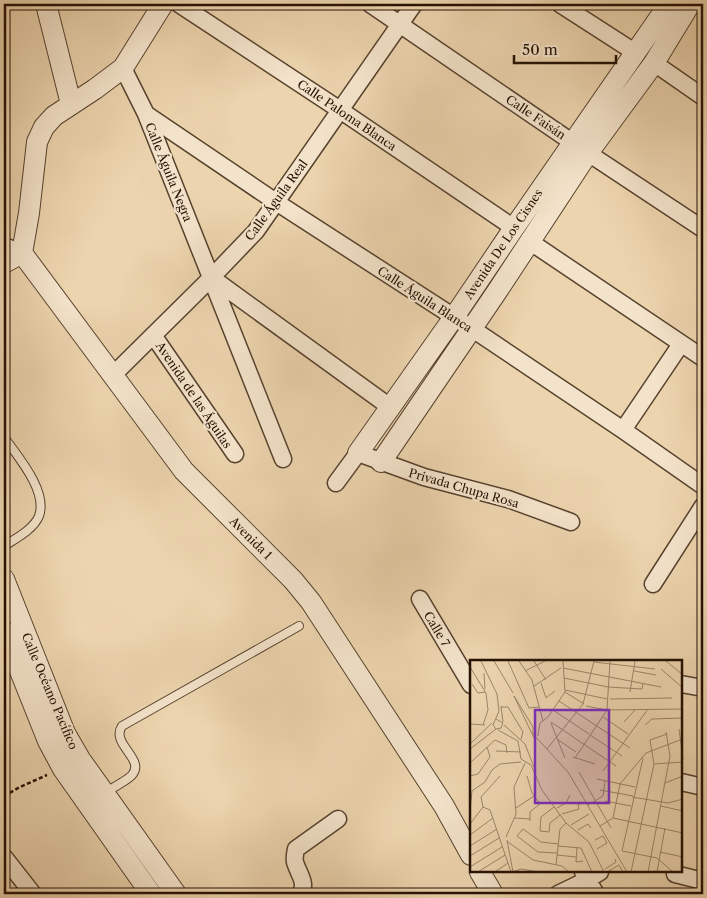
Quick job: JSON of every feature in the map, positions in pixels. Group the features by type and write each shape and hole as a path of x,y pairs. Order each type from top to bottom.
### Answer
{"street":[{"path":"46,4 71,104"},
{"path":"4,263 13,250 29,214 37,142 44,127 54,116 123,68 163,4"},
{"name":"Calle Paloma Blanca","path":"179,4 514,228"},
{"name":"Calle Faisán","path":"370,4 703,229"},
{"name":"Calle Águila Real","path":"113,375 256,231 414,4"},
{"path":"560,4 636,53"},
{"name":"Avenida De Los Cisnes","path":"381,462 529,241 636,53 669,4"},
{"name":"Avenida De Los Cisnes","path":"336,483 454,317 514,228 654,63 690,4"},
{"path":"654,63 703,96"},
{"name":"Calle Águila Negra","path":"123,68 146,114 284,459"},
{"name":"Calle Águila Blanca","path":"146,114 276,202 471,328 703,486"},
{"path":"529,241 703,358"},
{"name":"Avenida 1","path":"13,250 113,375 184,471 293,580 311,602 444,806 470,853"},
{"path":"211,278 390,407"},
{"name":"Avenida de las Águilas","path":"153,335 235,454"},
{"path":"623,430 681,344"},
{"name":"Privada Chupa Rosa","path":"358,453 424,477 508,499 571,522"},
{"path":"653,584 703,506"},
{"name":"Calle Océano Pacífico","path":"4,579 66,733 80,759 176,894"},
{"name":"Calle 7","path":"420,599 470,683"},
{"name":"Calle Océano Pacífico","path":"4,631 48,742 63,769 151,894"},
{"path":"682,684 703,688"},
{"path":"682,782 703,787"},
{"path":"300,894 303,890 303,884 295,862 294,855 296,849 338,819"},
{"path":"112,840 129,828"},
{"path":"4,857 33,894"},
{"path":"481,873 493,894"},
{"path":"558,894 590,874 596,894"},
{"path":"675,874 703,881"}],"lane":[{"path":"4,437 34,481 41,500 39,517 30,529 4,546"},
{"path":"104,793 132,776 135,768 135,763 119,738 119,731 122,726 299,626"}],"path":[{"path":"4,796 20,787 63,769"}]}
